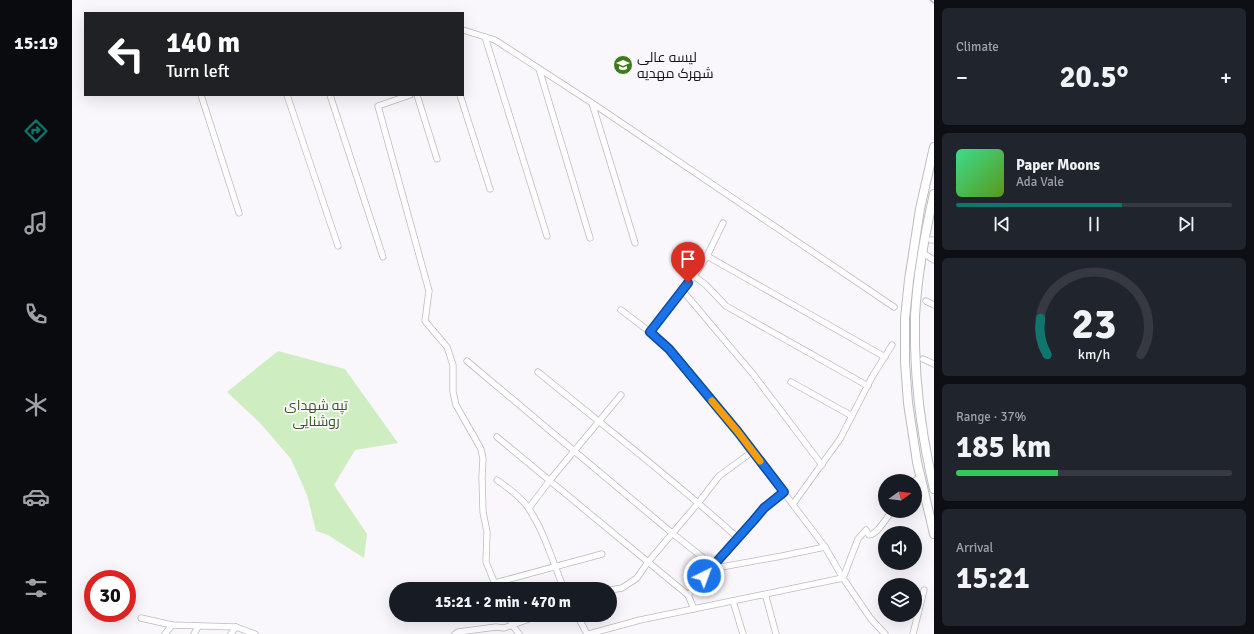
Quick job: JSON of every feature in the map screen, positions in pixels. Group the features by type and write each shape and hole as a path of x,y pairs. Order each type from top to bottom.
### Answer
{"main road":[{"path":"934,147 920,209 909,280 905,318 905,362 908,403 917,462 934,534"},
{"path":"934,194 919,282 915,318 918,402 927,460 934,489"}],"street":[{"path":"464,30 495,40 592,103 894,307"},
{"path":"485,37 547,236"},
{"path":"539,69 590,238"},
{"path":"201,96 239,213"},
{"path":"287,96 338,246"},
{"path":"330,96 383,257"},
{"path":"407,96 378,106 430,291 425,321 447,347 453,365 456,405 481,449 483,459 483,512 487,532 486,562 494,582"},
{"path":"417,96 437,159"},
{"path":"460,96 490,188"},
{"path":"592,103 635,243"},
{"path":"650,332 694,276 707,256 723,223"},
{"path":"926,255 934,260"},
{"path":"707,256 885,357"},
{"path":"694,276 706,285 726,306 868,386"},
{"path":"682,290 753,374 822,465"},
{"path":"926,301 934,305"},
{"path":"621,310 650,332 669,349 738,432 824,547 843,578 871,618 885,634"},
{"path":"792,504 840,439 892,345"},
{"path":"923,359 934,364"},
{"path":"466,361 716,568 824,547"},
{"path":"538,372 598,422 699,502 738,538"},
{"path":"791,382 852,416"},
{"path":"529,508 550,480 621,395"},
{"path":"497,437 688,595 694,609"},
{"path":"617,589 622,588 637,578 648,562 719,476 752,452"},
{"path":"497,480 529,508 561,582"},
{"path":"688,595 764,508 784,492"},
{"path":"843,578 858,539 866,530 872,535 887,518"},
{"path":"508,582 602,554"},
{"path":"580,622 588,634 640,620 843,578"},
{"path":"913,634 924,590"},
{"path":"763,594 766,598 776,634"},
{"path":"733,601 743,634"},
{"path":"141,618 172,625 236,627 255,634"},
{"path":"511,622 519,634"},
{"path":"455,634 458,632 496,627 504,628 523,622"},
{"path":"165,634 172,625"},
{"path":"194,634 198,627"},
{"path":"231,634 236,627"}],"green space":[{"name":"تپه شهدای روشنایی","path":"278,351 345,369 398,443 355,450 334,485 367,534 364,558 328,535 316,531 307,495 291,459 260,423 227,392"}],"waterway":[{"path":"930,0 934,3"}],"slow traffic":[{"path":"712,401 760,461"}],"place":[{"name":"لیسه عالی شهرک مهدیه","path":"623,65"}],"route":[{"path":"688,283 650,332 669,349 738,432 784,492 764,508 704,576"}]}
